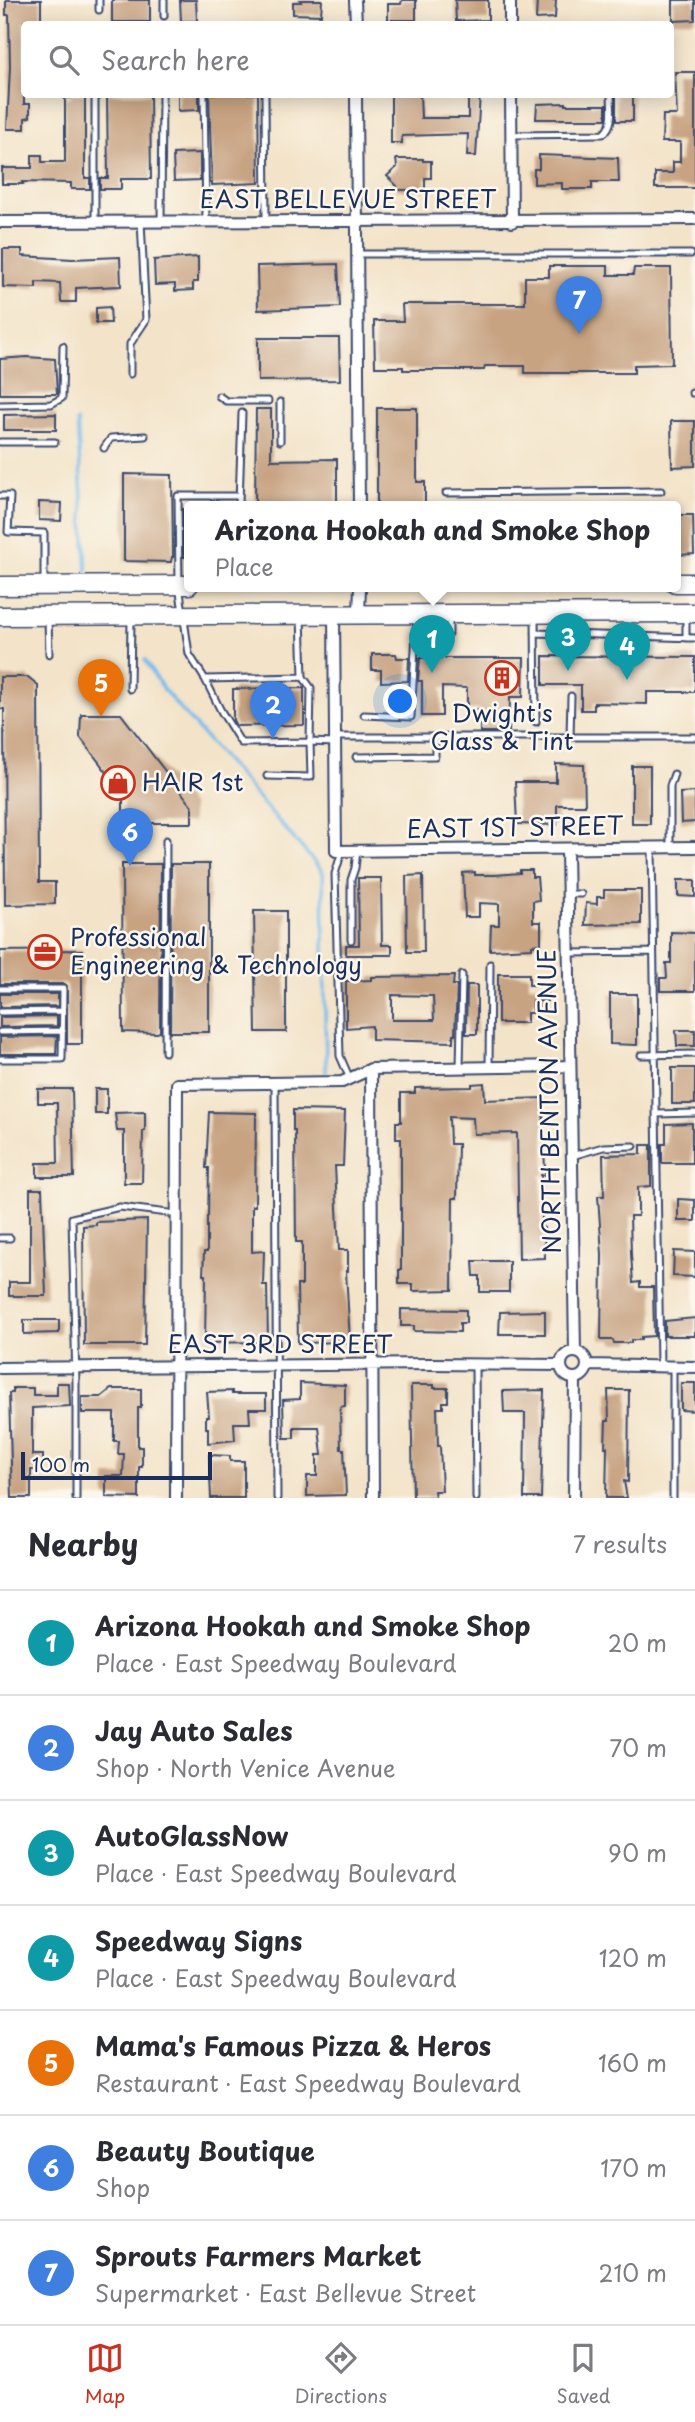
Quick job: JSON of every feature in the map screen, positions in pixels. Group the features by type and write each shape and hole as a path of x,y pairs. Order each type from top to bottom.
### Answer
{"main road":[{"path":"0,586 184,585"},
{"path":"0,616 690,613"}],"street":[{"path":"355,0 356,21"},
{"path":"510,0 510,21"},
{"path":"356,98 359,501"},
{"path":"511,98 512,222"},
{"name":"EAST BELLEVUE STREET","path":"0,222 512,222 695,219"},
{"path":"359,614 360,592"},
{"path":"334,614 339,851"},
{"name":"EAST 1ST STREET","path":"339,851 695,847"},
{"name":"NORTH BENTON AVENUE","path":"567,849 575,1352"},
{"path":"176,1498 177,1084 342,1082 371,1069 569,1066"},
{"path":"371,1069 373,1498"},
{"path":"575,1352 583,1355 587,1365 584,1375 575,1378 564,1373 561,1365 566,1354 575,1352"},
{"name":"EAST 3RD STREET","path":"0,1368 561,1365"},
{"path":"587,1365 695,1367"},
{"path":"575,1378 575,1498"}],"lane":[{"path":"99,0 99,10"},
{"path":"164,0 164,16"},
{"path":"94,98 95,221"},
{"path":"161,221 162,98"},
{"path":"204,98 206,220"},
{"path":"265,98 266,220"},
{"path":"511,135 603,134 611,124 611,98"},
{"path":"130,374 130,344 146,320 141,221"},
{"path":"357,254 691,254"},
{"path":"0,405 51,404 62,398 63,346"},
{"path":"219,396 226,401 268,401"},
{"path":"280,402 280,440"},
{"path":"240,501 242,413"},
{"path":"104,448 111,438 145,436"},
{"path":"0,442 55,442"},
{"path":"446,493 661,491"},
{"path":"0,496 10,496 8,532 44,533 44,585"},
{"path":"239,496 178,496 184,615 189,654 241,743 435,737 695,737"},
{"path":"364,715 411,717 417,613"},
{"path":"449,613 449,633"},
{"path":"535,613 536,722"},
{"path":"575,634 576,613"},
{"path":"628,636 629,613"},
{"path":"686,638 690,613"},
{"path":"267,776 311,777 311,688 303,677 301,614"},
{"path":"48,616 49,654"},
{"path":"130,689 131,616"},
{"path":"535,633 695,638"},
{"path":"205,679 303,677"},
{"path":"570,737 571,696"},
{"path":"356,757 435,757 435,737"},
{"path":"670,847 670,786 674,774"},
{"path":"165,1052 166,840"},
{"path":"652,848 660,1367"},
{"path":"351,940 351,880 357,850"},
{"path":"339,851 335,874 340,1056 350,1079"},
{"path":"567,894 581,894"},
{"path":"568,953 653,952"},
{"path":"489,1068 490,964"},
{"path":"460,1068 461,975"},
{"path":"0,989 63,989 62,1059 0,1059"},
{"path":"0,1012 63,1011"},
{"path":"0,1032 63,1031"},
{"path":"641,1055 695,1054"},
{"path":"275,1083 277,1498"},
{"path":"657,1114 695,1113"},
{"path":"572,1156 604,1147 634,1146"},
{"path":"76,1498 72,1218 120,1207 176,1214"},
{"path":"0,1238 10,1238"},
{"path":"475,1365 476,1498"},
{"path":"673,1367 673,1498"}],"building":[{"path":"6,0 41,0 41,21 21,21 21,98 24,98 24,104 30,104 30,117 25,118 25,129 7,129 10,67 9,15 6,15"},
{"path":"112,0 150,0 150,21 112,21"},
{"path":"180,0 196,0 197,21 181,21"},
{"path":"300,0 322,0 321,15 293,14 293,2 301,2"},
{"path":"402,0 416,0 416,20 388,20 388,4 401,4"},
{"path":"455,0 488,0 488,20 456,21"},
{"path":"537,0 556,0 555,18 536,19"},
{"path":"673,0 695,0 695,20 673,21"},
{"path":"675,72 695,72 695,188 655,188 655,173 673,173 673,162 680,162 680,142 662,142 663,115 677,115"},
{"path":"65,98 85,98 85,178 90,178 90,189 71,189 71,183 2,184 2,168 32,168 32,155 42,155 42,162 65,162"},
{"path":"107,98 150,98 151,179 121,179 121,189 100,189 100,178 108,178"},
{"path":"178,98 199,98 199,110 178,111"},
{"path":"209,98 258,98 259,183 212,185"},
{"path":"391,98 420,98 421,118 468,118 468,98 480,98 476,156 467,156 468,134 402,136 402,143 391,143"},
{"path":"616,98 633,98 633,121 616,121"},
{"path":"537,104 606,105 606,119 536,119"},
{"path":"200,153 200,180 174,181 173,154"},
{"path":"539,155 618,158 619,182 592,182 592,189 562,189 562,183 534,184 534,169 539,169"},
{"path":"396,159 431,161 431,178 425,178 425,190 397,190 397,186 387,176 397,167"},
{"path":"3,249 22,249 22,256 72,259 120,257 121,286 76,288 76,302 61,302 60,283 36,282 36,288 3,287"},
{"path":"198,257 198,282 193,282 193,290 175,291 175,284 155,285 154,260"},
{"path":"338,264 340,307 258,310 257,266"},
{"path":"549,266 608,266 608,275 633,275 634,268 671,268 672,364 634,365 634,373 525,373 525,366 485,366 484,370 403,370 403,367 375,367 374,321 403,321 402,304 525,304 525,277 549,277"},
{"path":"110,307 111,323 96,323 96,308"},
{"path":"258,338 339,338 340,380 258,381"},
{"path":"0,359 55,359 57,394 0,394"},
{"path":"377,408 417,408 417,482 425,482 425,501 377,501"},
{"path":"256,409 271,409 271,460 337,459 337,501 255,501"},
{"path":"56,414 56,430 4,430 4,415"},
{"path":"671,421 695,421 695,466 672,467"},
{"path":"124,474 172,475 171,562 124,561"},
{"path":"39,502 62,503 61,521 39,520"},
{"path":"681,515 693,515 694,554 681,555"},
{"path":"372,654 396,654 397,658 409,658 408,681 381,682 381,670 372,670"},
{"path":"543,656 695,657 695,692 647,692 647,704 594,703 594,710 581,710 581,685 543,685"},
{"path":"420,658 524,658 523,697 510,697 509,732 480,732 480,710 467,710 467,688 442,687 442,716 422,716 422,681 418,681"},
{"path":"0,677 28,677 38,685 39,882 55,882 55,904 5,905 4,709 0,709"},
{"path":"304,688 304,725 236,726 233,720 233,689"},
{"path":"81,714 121,714 192,806 192,823 123,823 123,794 80,737"},
{"path":"556,764 584,765 585,805 557,805 557,825 517,824 515,782 556,782"},
{"path":"632,766 650,766 650,824 632,824"},
{"path":"695,792 695,822 681,823 680,793"},
{"path":"122,864 161,864 160,1032 157,1033 123,1032"},
{"path":"171,864 209,864 209,1032 170,1032"},
{"path":"520,870 532,870 532,877 537,877 539,900 533,901 533,922 541,922 541,944 532,945 532,948 490,950 491,925 499,925 499,904 479,903 479,917 465,917 463,873 495,875 520,873"},
{"path":"423,875 424,952 407,952 406,876"},
{"path":"358,878 381,878 382,945 392,945 392,955 346,955 346,945 359,945"},
{"path":"678,880 695,880 695,897 678,896"},
{"path":"604,890 641,890 641,924 585,925 586,903 597,904 597,897 604,897"},
{"path":"254,911 286,911 286,1032 256,1032"},
{"path":"671,932 695,933 695,991 660,991 660,978 667,978 666,963 671,963"},
{"path":"82,950 82,1044 67,1044 67,986 0,984 0,951"},
{"path":"498,974 529,974 529,985 547,985 547,1001 533,1001 533,1013 527,1013 527,1023 498,1023"},
{"path":"454,976 453,985 457,985 453,1042 372,1040 372,1026 346,1028 346,981 371,980 371,977","holes":["392,995 433,996 434,1020 392,1020"]},
{"path":"467,985 477,985 477,1034 466,1034"},
{"path":"0,994 58,994 58,1006 0,1007"},
{"path":"610,994 637,994 637,1045 610,1044"},
{"path":"57,1016 57,1026 0,1027 0,1017"},
{"path":"676,1030 695,1030 695,1046 677,1046"},
{"path":"57,1036 56,1054 0,1054 0,1037"},
{"path":"672,1068 695,1068 695,1104 672,1104"},
{"path":"484,1083 485,1100 543,1098 545,1175 541,1175 545,1258 519,1259 517,1133 474,1134 473,1118 449,1117 450,1144 458,1144 457,1198 453,1198 452,1290 413,1291 413,1284 399,1284 401,1139 396,1139 396,1122 401,1122 401,1093 415,1093 415,1088 472,1087 472,1084"},
{"path":"38,1089 72,1089 74,1177 37,1177 37,1163 58,1163 57,1103 38,1103"},
{"path":"95,1089 107,1089 107,1114 95,1114"},
{"path":"293,1110 345,1111 343,1166 335,1166 339,1250 348,1250 346,1271 350,1342 298,1343 297,1285 302,1285 302,1242 296,1242"},
{"path":"145,1112 142,1183 124,1183 124,1131 117,1131 115,1113"},
{"path":"209,1112 256,1113 252,1252 264,1251 263,1285 267,1285 268,1342 205,1343 206,1275 203,1275 204,1252 207,1252 209,1168 206,1168"},
{"path":"692,1123 692,1163 662,1163 666,1124"},
{"path":"641,1145 651,1145 651,1186 638,1187 638,1216 630,1216 631,1254 633,1283 640,1282 640,1287 653,1287 654,1336 631,1340 631,1343 614,1343 613,1340 601,1340 602,1254 598,1196 604,1196 603,1155 641,1154"},
{"path":"30,1189 42,1189 46,1296 9,1296 9,1282 30,1282"},
{"path":"678,1199 695,1200 695,1221 678,1221"},
{"path":"147,1220 145,1345 84,1345 83,1226 96,1225 96,1222"},
{"path":"674,1251 695,1252 695,1277 673,1276"},
{"path":"473,1261 509,1261 509,1292 480,1292 480,1276 474,1276"},
{"path":"401,1309 466,1310 466,1323 460,1323 460,1332 414,1331 414,1326 401,1326"},
{"path":"545,1311 545,1334 499,1334 500,1312"},
{"path":"695,1318 695,1336 665,1336 665,1321"},
{"path":"24,1320 59,1320 59,1333 24,1334"},
{"path":"57,1383 69,1383 70,1406 32,1408 32,1455 43,1455 43,1470 31,1470 31,1498 12,1498 9,1393 13,1393 13,1388 33,1388 33,1395 57,1395"},
{"path":"300,1383 345,1385 345,1406 340,1407 346,1495 307,1496 307,1476 317,1476 317,1455 322,1455 319,1427 294,1427 294,1438 284,1438 283,1400 300,1399"},
{"path":"681,1383 695,1383 695,1411 681,1410"},
{"path":"411,1385 448,1388 448,1402 443,1402 443,1408 437,1408 442,1491 434,1491 435,1497 413,1497"},
{"path":"111,1389 141,1389 141,1408 138,1408 138,1447 142,1447 139,1498 106,1497 106,1476 123,1476 124,1454 118,1454 119,1441 114,1441 114,1413 82,1413 82,1397 101,1397"},
{"path":"544,1390 541,1498 524,1498 525,1413 504,1413 503,1391"},
{"path":"608,1390 629,1390 628,1482 624,1481 627,1498 606,1498"},
{"path":"232,1391 232,1394 266,1394 266,1409 249,1409 250,1423 234,1423 235,1440 208,1443 207,1392"},
{"path":"209,1455 230,1456 230,1461 244,1461 244,1498 211,1498"}],"waterway":[{"path":"77,421 87,571"},
{"path":"145,660 163,689 323,872 326,1072"}],"place":[{"name":"Sprouts Farmers Market","path":"579,334"},
{"name":"AutoGlassNow","path":"568,671"},
{"name":"Arizona Hookah and Smoke Shop","path":"432,673"},
{"name":"Dwight's Glass & Tint","path":"502,678"},
{"name":"Speedway Signs","path":"627,680"},
{"name":"Mama's Famous Pizza & Heros","path":"101,717"},
{"name":"Jay Auto Sales","path":"273,739"},
{"name":"HAIR 1st","path":"118,783"},
{"name":"Beauty Boutique","path":"130,866"},
{"name":"Professional Engineering & Technology","path":"45,952"}]}
